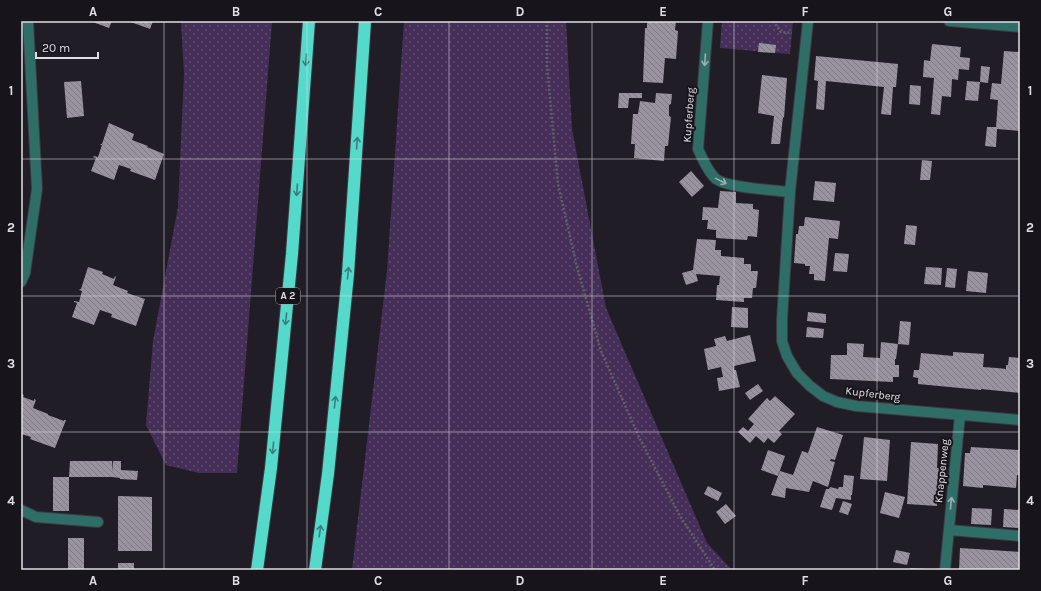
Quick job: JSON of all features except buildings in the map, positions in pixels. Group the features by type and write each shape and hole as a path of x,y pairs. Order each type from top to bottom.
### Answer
{"highway":[{"name":"A 2","path":"257,570 271,468 292,254 309,21"},
{"path":"314,570 328,474 348,274 365,21"}],"street":[{"path":"21,282 25,273 37,189 28,21"},
{"name":"Kupferberg","path":"708,21 698,149 704,162 716,179 731,186 790,192"},
{"name":"Kupferberg","path":"808,21 790,192 782,320 782,341 787,356 797,373 810,386 823,396 837,402 856,406 1020,420"},
{"path":"949,21 1020,27"},
{"name":"Knappenweg","path":"945,570 960,415"},
{"path":"21,510 36,517 98,522"},
{"path":"949,530 1020,536"}],"path":[{"path":"547,21 547,65 558,184 577,267 601,351 642,444 680,516 715,570"},
{"path":"773,21 781,32 807,35"}],"shaded area":[{"path":"181,21 272,21 237,473 199,473 166,465 146,425 153,341 178,207 184,74"},
{"path":"404,21 566,21 572,129 606,308 707,543 732,570 352,570 387,271"},
{"path":"722,21 793,21 790,54 720,48"}]}
